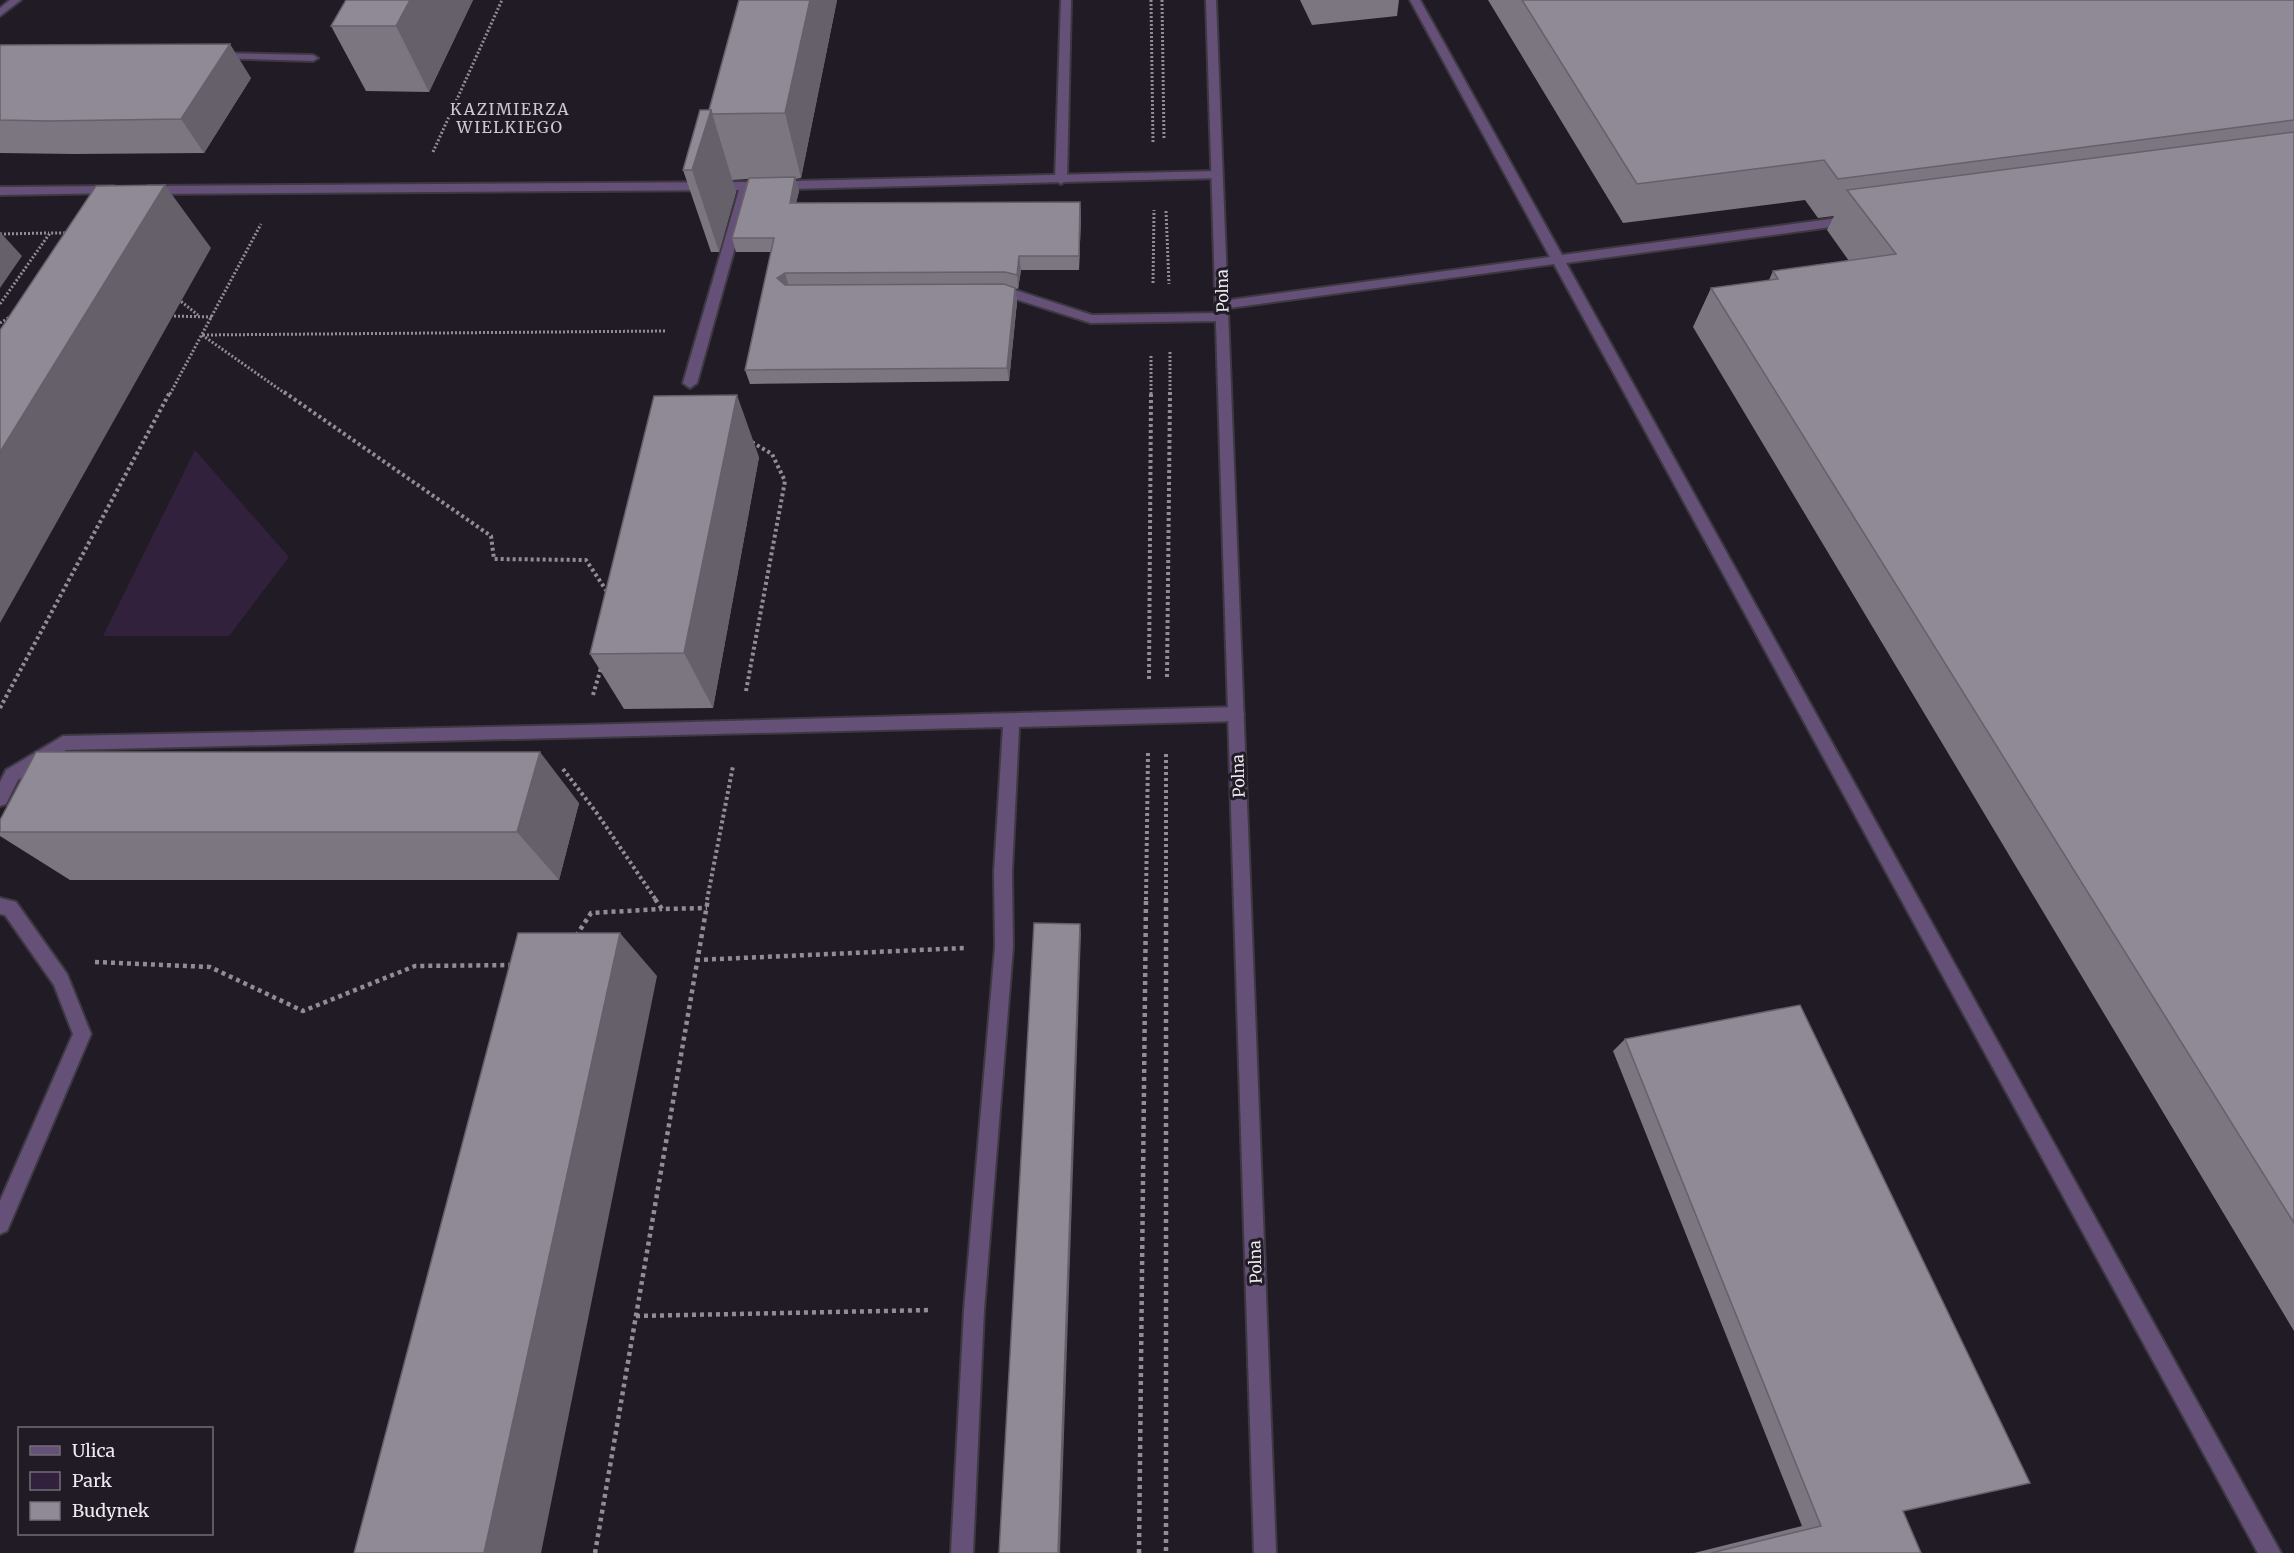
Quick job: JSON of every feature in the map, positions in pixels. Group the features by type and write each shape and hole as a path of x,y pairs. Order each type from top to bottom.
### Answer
{"street":[{"path":"0,14 16,0"},
{"path":"1061,180 1066,0"},
{"name":"Polna","path":"1211,0 1265,1553"},
{"path":"1415,0 2270,1553"},
{"path":"209,56 313,58"},
{"path":"0,191 746,186 1218,176"},
{"path":"690,382 746,186"},
{"path":"984,292 1006,292 1091,319 1170,318 1558,260 1867,218"},
{"path":"0,799 12,775 63,743 1011,722 1236,714"},
{"path":"962,1553 974,1310 1004,946 1003,872 1011,722"},
{"path":"0,906 10,908 61,980 82,1034 0,1224"}],"path":[{"path":"417,188 502,0"},
{"path":"1151,0 1159,177 1170,318 1166,716 1166,1553"},
{"path":"1139,1553 1152,318 1159,177 1162,0"},
{"path":"0,708 280,189"},
{"path":"250,225 261,225"},
{"path":"0,304 50,233"},
{"path":"0,234 70,233"},
{"path":"170,294 199,316"},
{"path":"164,316 212,317"},
{"path":"0,323 10,317"},
{"path":"202,335 704,331"},
{"path":"202,335 491,536 494,559 586,560 610,597"},
{"path":"595,1553 696,960 785,482 772,454 742,437"},
{"path":"582,732 602,664"},
{"path":"534,733 596,812 662,909"},
{"path":"575,938 591,913 707,908"},
{"path":"696,960 1004,946"},
{"path":"46,960 210,967 303,1011 415,966 524,965"},
{"path":"636,1317 974,1310"}],"green space":[{"path":"195,450 289,557 229,636 103,636"}],"building":[{"path":"346,0 410,0 396,26 331,26"},
{"path":"739,0 810,0 785,113 712,114 709,110"},
{"path":"1522,0 2294,0 2294,120 1838,179 1824,160 1637,184"},
{"path":"230,44 181,119 0,120 0,45"},
{"path":"700,110 711,110 692,170 683,170"},
{"path":"2294,132 2294,1223 1711,288 1778,279 1773,271 1896,254 1847,190"},
{"path":"795,177 790,203 1080,202 1079,256 1019,256 1017,275 1005,272 785,273 777,278 785,285 1004,284 1015,288 1007,368 745,370 774,238 732,238 749,178"},
{"path":"165,185 0,452 0,330 96,186"},
{"path":"737,395 684,653 590,654 654,396"},
{"path":"36,752 540,752 517,832 0,832 0,820"},
{"path":"1034,923 1080,924 1058,1553 999,1553"},
{"path":"518,933 620,933 484,1553 354,1553"},
{"path":"1800,1005 2030,1483 1903,1511 1921,1553 1711,1553 1821,1526 1625,1039"}],"district":[{"name":"KAZIMIERZA WIELKIEGO","path":"510,118"}]}
